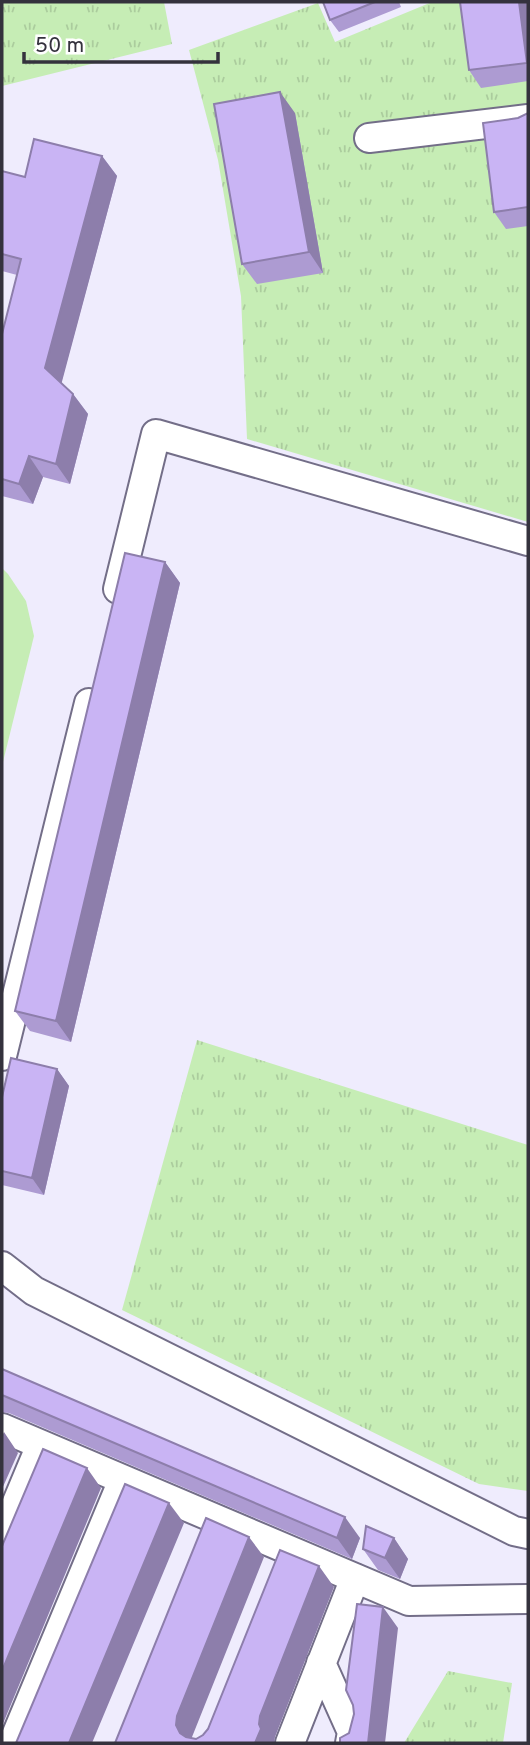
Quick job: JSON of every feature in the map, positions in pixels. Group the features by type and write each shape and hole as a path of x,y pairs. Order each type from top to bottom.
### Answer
{"lane":[{"path":"369,138 528,119"},
{"path":"112,610 156,434 528,541"},
{"path":"2,1056 96,677"},
{"path":"2,1266 34,1291 514,1531 528,1534"},
{"path":"2,1428 123,1480 205,1529 285,1549 409,1601 528,1598"},
{"path":"2,1538 41,1445"},
{"path":"13,1743 123,1480"},
{"path":"275,1574 285,1549"},
{"path":"290,1743 355,1578"},
{"path":"321,1663 352,1732 350,1743"}],"green space":[{"path":"2,2 164,2 172,44 2,86"},
{"path":"432,2 528,2 528,522 247,439 241,296 218,160 189,50 318,3 335,42"},
{"path":"2,568 26,601 34,636 2,766"},
{"path":"197,1040 528,1145 528,1491 479,1484 122,1310"},
{"path":"448,1671 512,1683 503,1743 404,1743"}],"building":[{"path":"323,2 375,2 330,20"},
{"path":"460,2 519,2 527,63 469,70"},
{"path":"280,92 309,252 242,264 214,104"},
{"path":"528,113 528,207 494,212 483,123 518,118"},
{"path":"34,139 102,156 45,368 73,394 56,464 29,456 19,484 2,479 2,334 21,259 2,254 2,171 25,177"},
{"path":"125,553 165,562 56,1021 15,1011"},
{"path":"11,1058 57,1069 32,1178 2,1171 2,1097"},
{"path":"2,1369 345,1517 337,1538 2,1395"},
{"path":"43,1449 87,1468 2,1671 2,1546"},
{"path":"125,1484 169,1503 69,1743 16,1743"},
{"path":"206,1518 249,1537 177,1716 176,1725 186,1737 196,1739 208,1729 280,1550 319,1566 260,1716 261,1729 255,1743 115,1743"},
{"path":"366,1526 394,1538 385,1558 363,1549"},
{"path":"357,1604 383,1607 368,1743 340,1743 340,1738 349,1733 354,1714 346,1690"}]}
